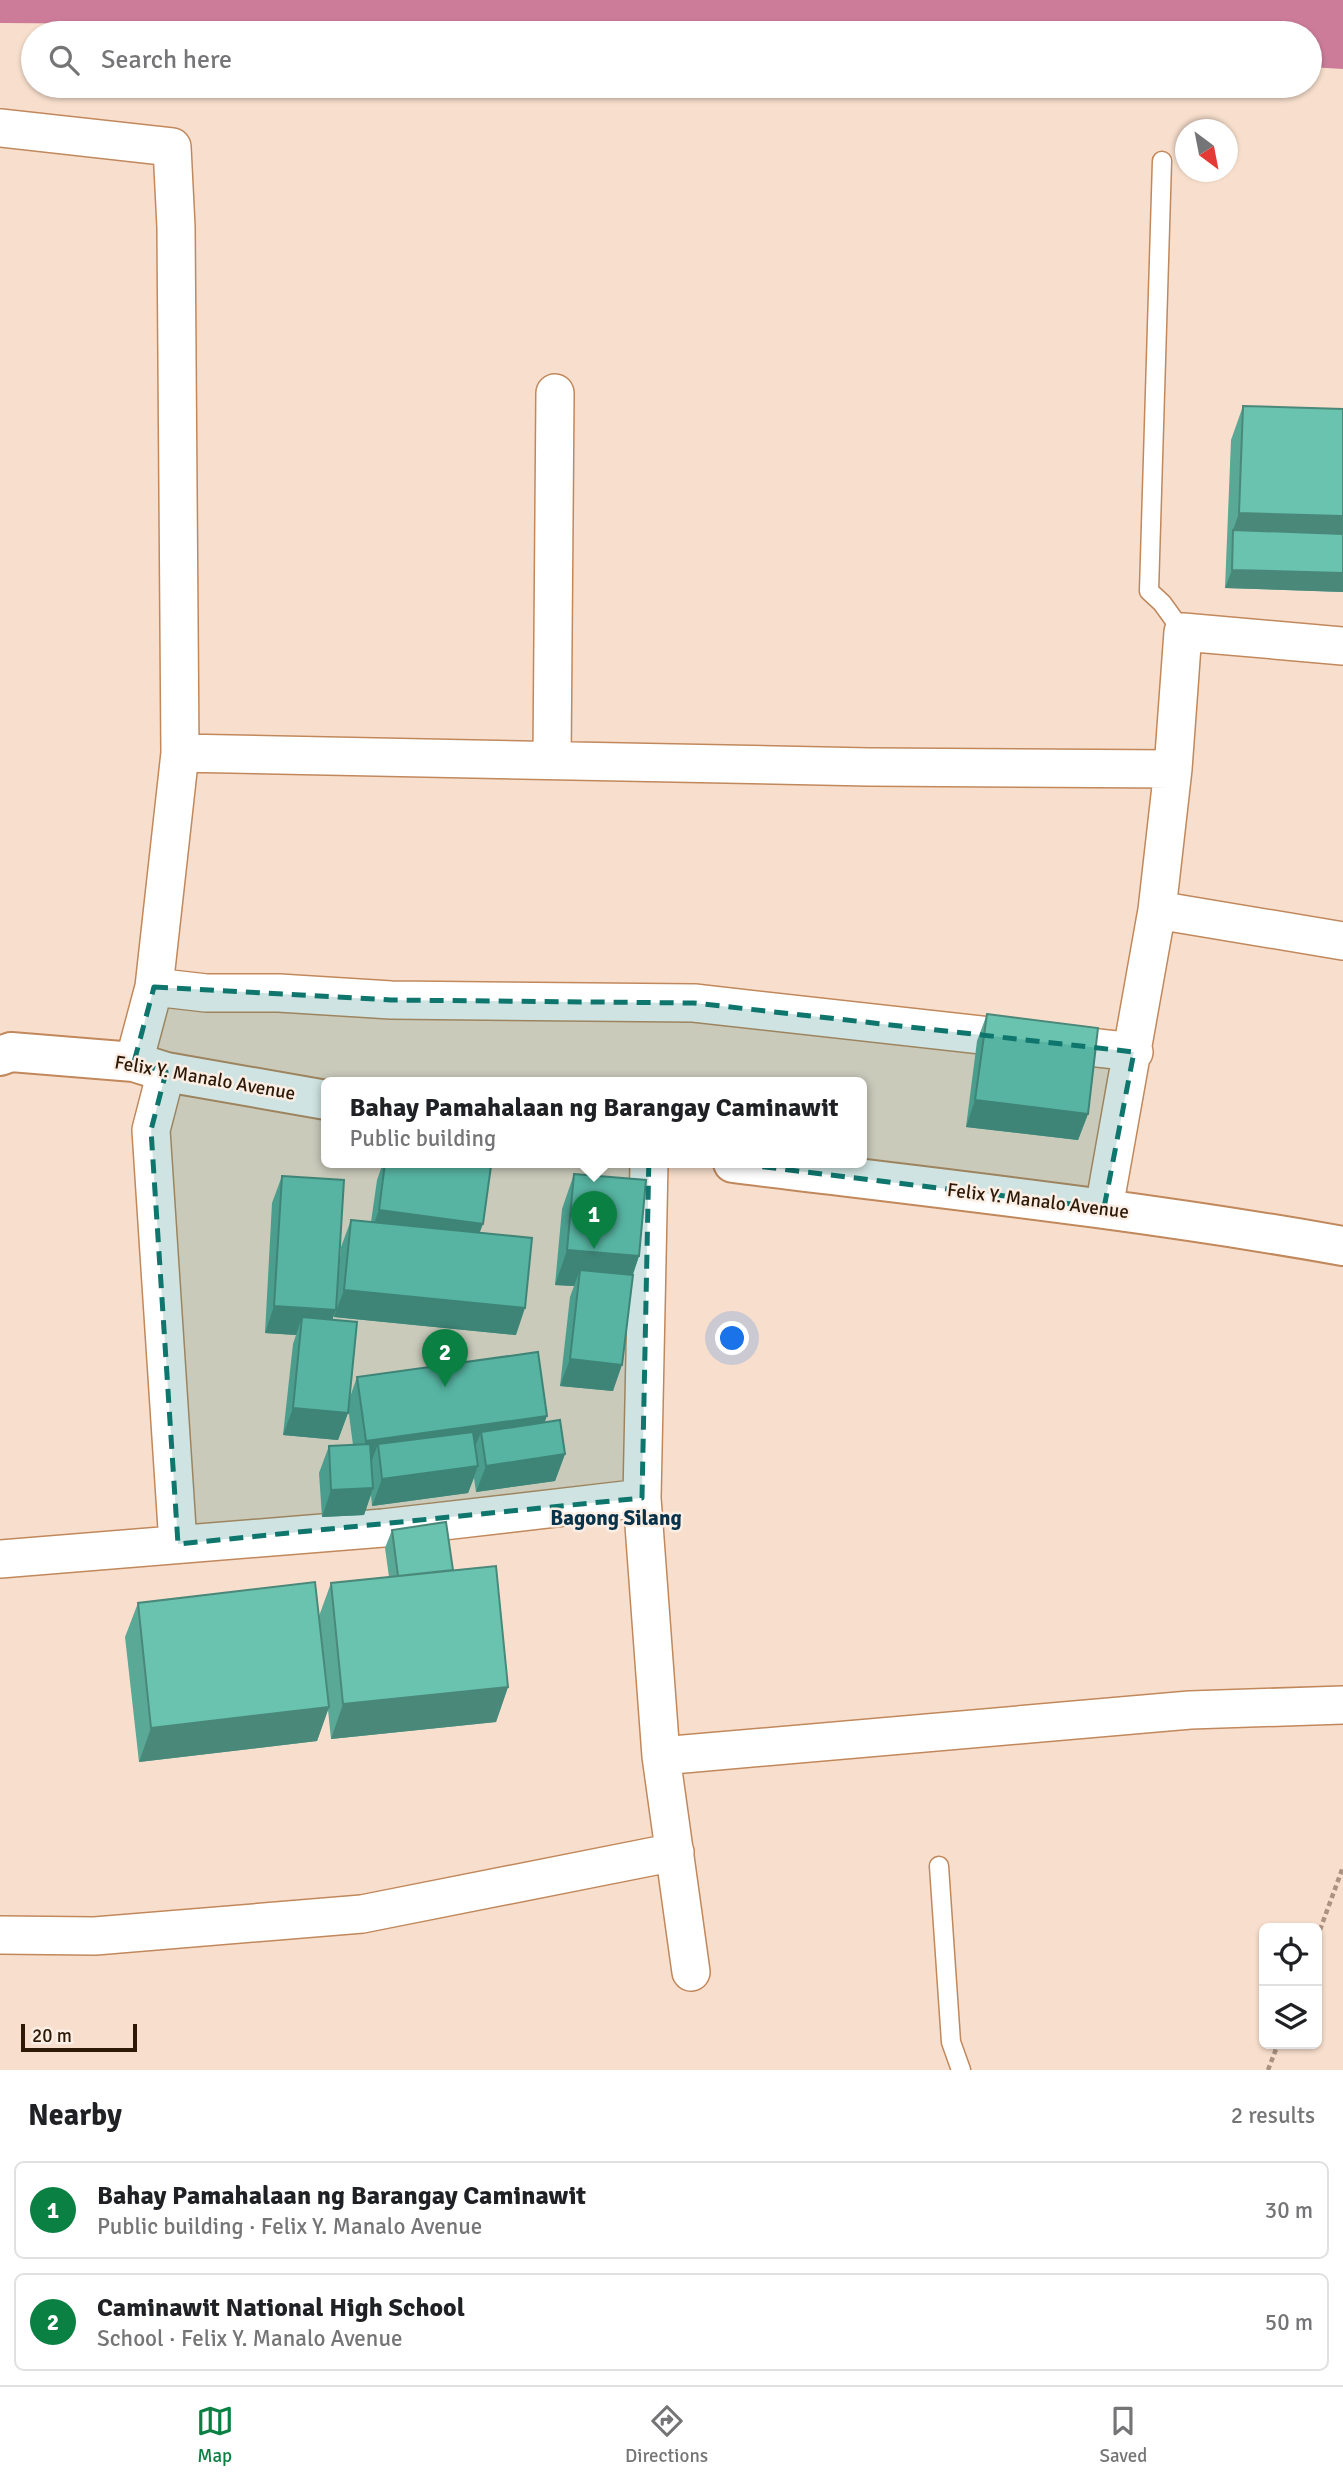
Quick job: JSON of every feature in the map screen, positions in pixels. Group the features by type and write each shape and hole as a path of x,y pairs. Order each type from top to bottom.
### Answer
{"main road":[{"name":"Felix Y. Manalo Avenue","path":"0,1056 11,1052 150,1067 321,1099"},
{"name":"Felix Y. Manalo Avenue","path":"774,1168 1104,1208 1343,1246"}],"street":[{"path":"0,128 172,147 176,227 180,753 154,987 150,1067 151,1130 177,1544"},
{"path":"552,760 555,393"},
{"path":"1104,1208 1157,910 1173,769 1184,632 1343,646"},
{"path":"180,753 856,766 1173,769"},
{"path":"1157,910 1343,941"},
{"path":"154,987 206,993 279,993 391,1000 694,1003 1133,1052"},
{"path":"649,1168 642,1498 662,1756 691,1972"},
{"path":"0,1559 383,1528 642,1498"},
{"path":"662,1756 1190,1710 1343,1705"},
{"path":"0,1935 95,1936 362,1914 675,1853"}],"lane":[{"path":"1162,161 1149,591 1184,632"},
{"path":"939,1866 951,2042 961,2070"}],"path":[{"path":"1322,1924 1343,1867"},
{"path":"1268,2070 1276,2049"}],"highlighted area":[{"path":"154,987 391,1000 694,1003 1134,1052 1104,1208 649,1153 642,1498 178,1544 151,1130 166,1072 134,1062"}],"shaded area":[{"path":"0,0 1343,0 1343,69 1322,68 1322,21 0,23"}],"building":[{"path":"1243,406 1343,409 1343,516 1239,513"},
{"path":"1233,530 1343,534 1343,573 1232,570"},
{"path":"987,1014 1098,1028 1088,1114 975,1100"},
{"path":"384,1168 491,1168 483,1224 379,1210"},
{"path":"574,1174 646,1180 639,1256 567,1250"},
{"path":"282,1176 344,1180 336,1310 274,1306"},
{"path":"351,1220 532,1238 525,1308 344,1290"},
{"path":"580,1270 633,1275 622,1365 570,1359"},
{"path":"302,1317 357,1322 348,1413 293,1408"},
{"path":"538,1352 547,1416 366,1441 357,1377"},
{"path":"560,1420 565,1454 486,1466 481,1432"},
{"path":"473,1432 478,1466 382,1479 378,1444"},
{"path":"370,1444 373,1488 331,1490 329,1446"},
{"path":"446,1522 453,1570 398,1576 392,1530"},
{"path":"496,1566 508,1687 343,1704 331,1583"},
{"path":"315,1582 329,1707 151,1728 138,1603"}],"place":[{"name":"Bahay Pamahalaan ng Barangay Caminawit","path":"594,1249"},
{"name":"Caminawit National High School","path":"445,1387"}],"district":[{"name":"Bagong Silang","path":"616,1518"}]}
